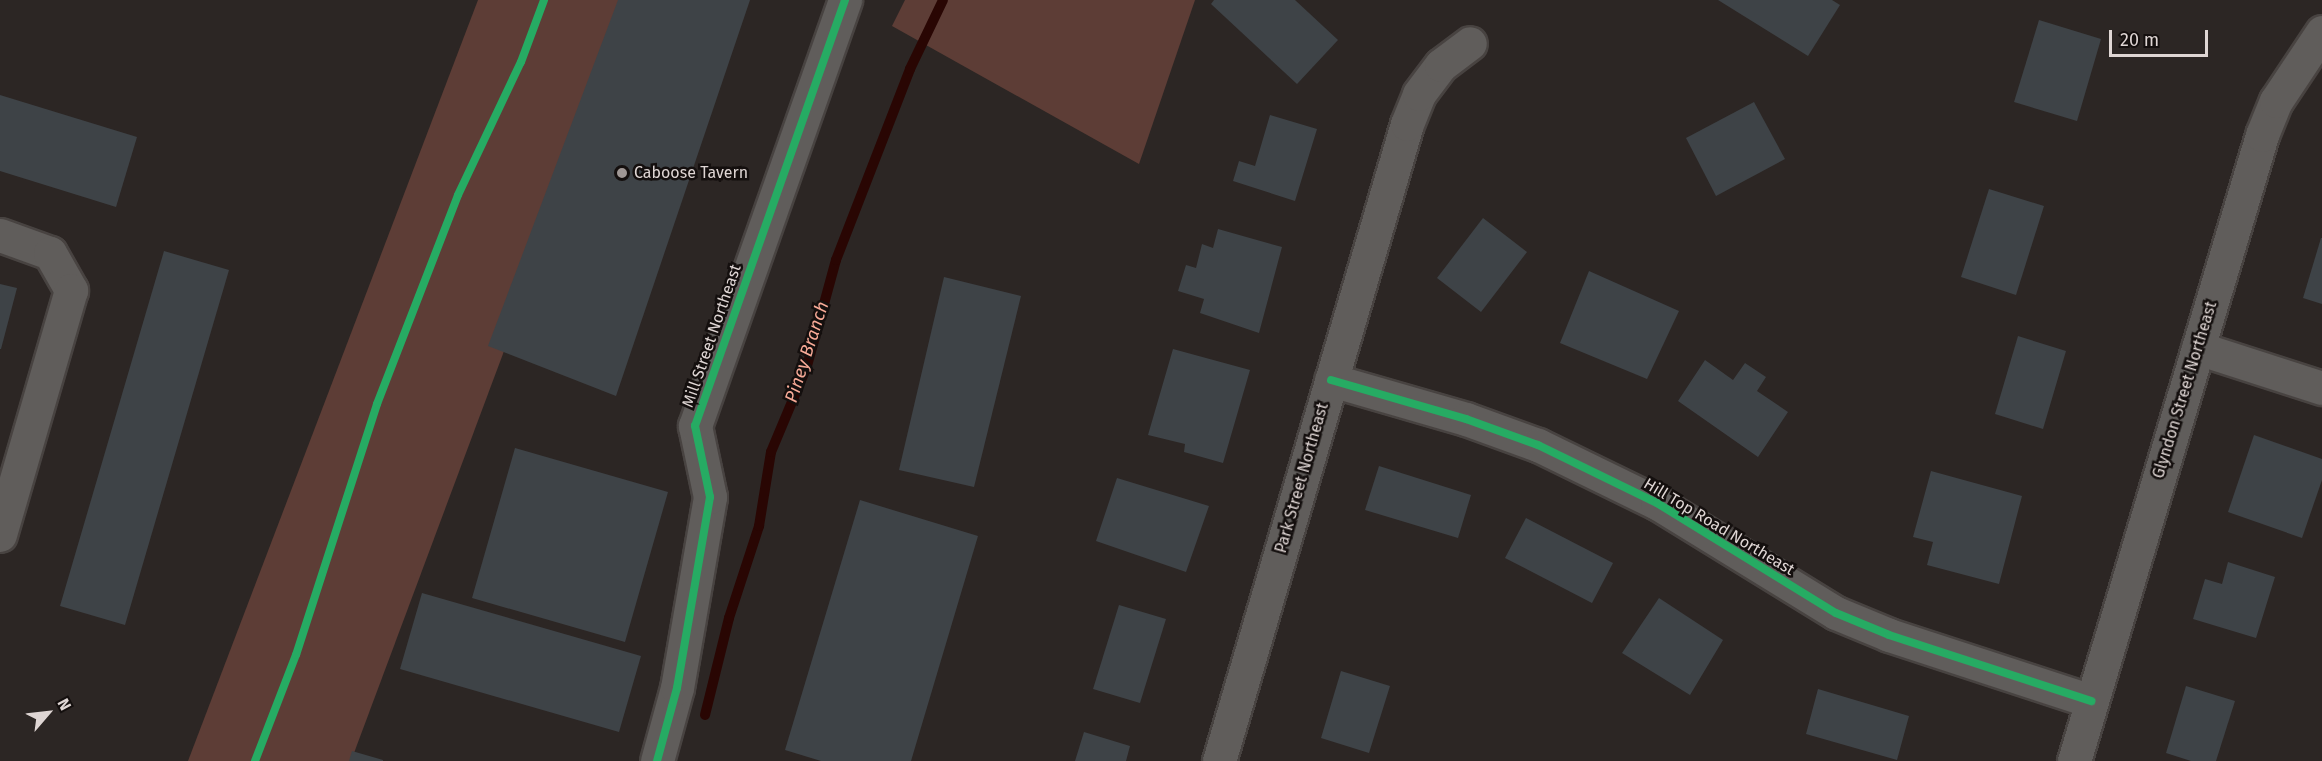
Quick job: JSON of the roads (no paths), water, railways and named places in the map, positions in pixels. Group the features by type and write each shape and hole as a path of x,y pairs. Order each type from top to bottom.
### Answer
{"street":[{"name":"Mill Street Northeast","path":"657,761 677,688 710,497 694,426 845,0"},
{"name":"Glyndon Street Northeast","path":"2074,761 2262,135 2276,101 2322,32"},
{"name":"Park Street Northeast","path":"1219,761 1407,124 1419,94 1441,65 1470,43"},
{"path":"0,235 50,253 71,290 0,535"},
{"path":"2198,348 2322,388"},
{"name":"Hill Top Road Northeast","path":"1331,380 1466,419 1538,445 1657,503 1836,613 1888,635 2091,701"}],"waterway":[{"name":"Piney Branch","path":"705,715 729,618 759,526 771,452 807,366 836,260 910,69 943,0"}],"place":[{"name":"Caboose Tavern","path":"622,173"}]}
